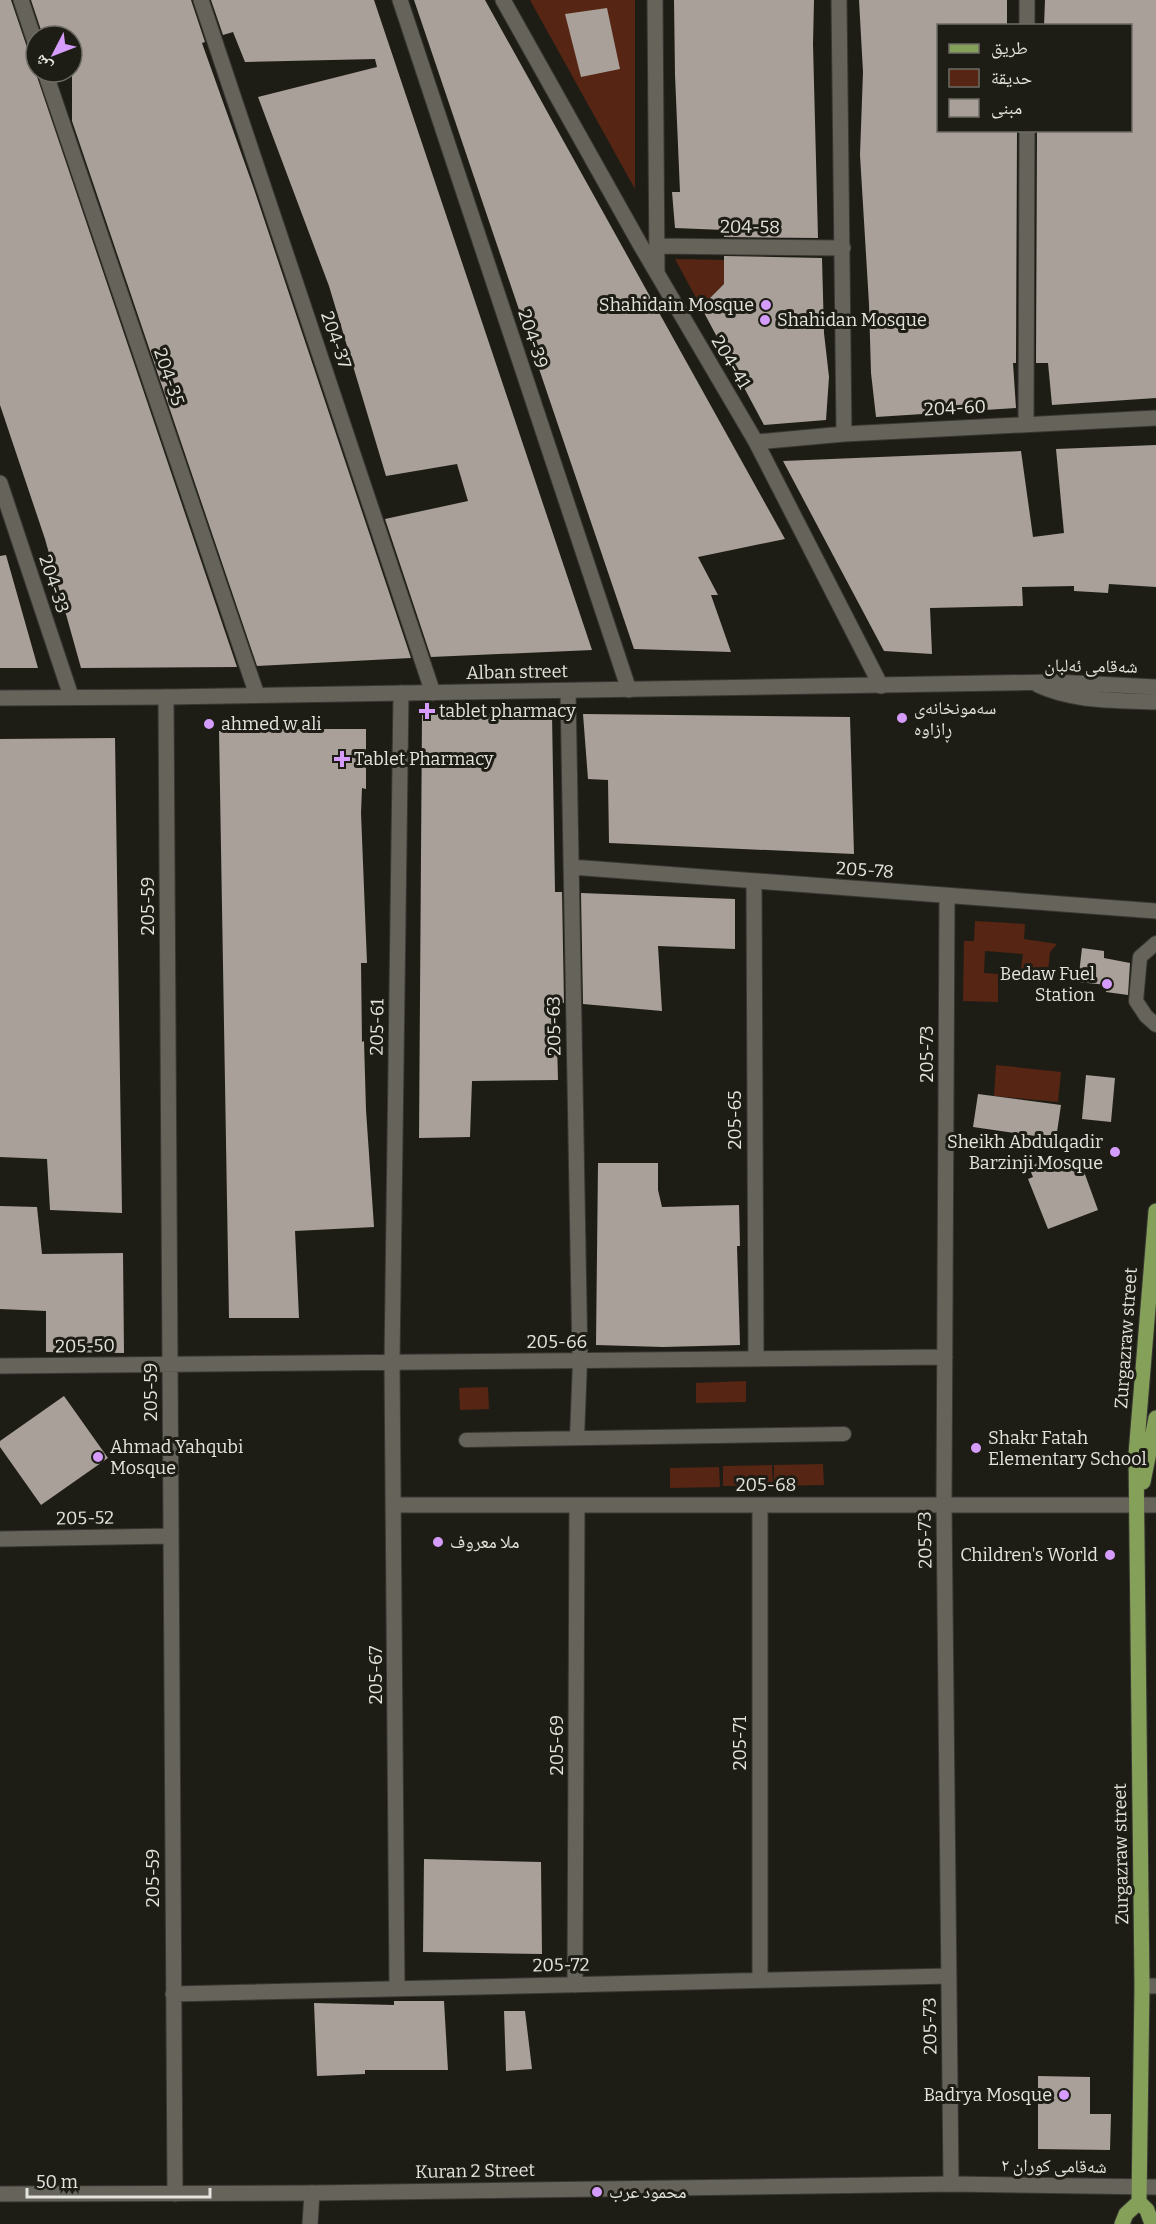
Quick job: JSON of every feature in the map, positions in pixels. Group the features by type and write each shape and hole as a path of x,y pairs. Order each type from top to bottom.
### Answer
{"main road":[{"name":"Zurgazraw street","path":"1139,2195 1149,1986 1140,1845 1137,1454 1156,1211"},
{"name":"Zurgazraw street","path":"1138,1505 1156,1418"},
{"path":"1122,2224 1139,2195 1152,2224"}],"street":[{"path":"21,0 29,24"},
{"name":"204-37","path":"201,0 433,693"},
{"name":"204-39","path":"400,0 629,690"},
{"name":"204-41","path":"503,0 657,274 756,442 880,686"},
{"path":"655,0 657,274"},
{"path":"838,0 844,434"},
{"path":"1027,0 1027,24"},
{"name":"204-35","path":"49,84 257,695"},
{"path":"1026,423 1027,132"},
{"name":"204-58","path":"657,246 843,248"},
{"name":"204-60","path":"756,442 844,434 1026,423 1156,418"},
{"name":"204-33","path":"0,483 71,696"},
{"name":"شەقامی ئەلبان","path":"1035,684 1075,682 1156,687"},
{"name":"Alban street","path":"0,698 1035,684"},
{"name":"شەقامی ئەلبان","path":"1035,684 1052,692 1070,696 1156,702"},
{"name":"205-63","path":"568,691 580,1361"},
{"name":"205-61","path":"392,1362 401,693"},
{"name":"205-59","path":"166,697 175,2194"},
{"name":"205-78","path":"571,867 1156,910"},
{"name":"205-65","path":"754,881 756,1359"},
{"name":"205-73","path":"947,896 944,1505 951,2184"},
{"name":"205-66","path":"170,1364 945,1357"},
{"name":"205-67","path":"392,1362 398,1988"},
{"name":"205-50","path":"0,1366 170,1364"},
{"name":"205-68","path":"394,1505 1156,1505"},
{"name":"205-69","path":"575,1984 577,1505"},
{"name":"205-71","path":"760,1505 760,1980"},
{"name":"205-52","path":"0,1539 171,1536"},
{"name":"205-72","path":"173,1994 949,1976"},
{"name":"Kuran 2 Street","path":"0,2194 312,2193 951,2184"},
{"name":"شەقامی کوران ٢","path":"951,2184 1139,2195 1156,2187"},
{"path":"310,2224 312,2193"}],"lane":[{"path":"1156,944 1140,957 1136,1001 1146,1016 1156,1025"},
{"path":"578,1438 580,1361"},
{"path":"466,1440 844,1434"}],"green space":[{"path":"530,0 635,0 635,189"},
{"path":"675,259 724,260 724,284 701,307"},
{"path":"975,921 1025,924 1024,939 1057,944 1050,952 1047,981 1020,977 1023,954 985,951 984,973 998,974 998,1002 963,1001 964,941 974,941"},
{"path":"996,1065 1061,1072 1058,1102 994,1096"},
{"path":"746,1381 746,1402 696,1403 696,1383"},
{"path":"488,1387 489,1409 460,1410 459,1388"},
{"path":"823,1464 824,1485 774,1486 774,1465"},
{"path":"772,1465 773,1485 723,1486 723,1466"},
{"path":"719,1467 720,1487 670,1488 670,1468"}],"building":[{"path":"0,0 11,0 24,38 24,84 39,84 237,667 81,668 45,539 0,405"},
{"path":"31,0 191,0 205,42 202,43 254,189 411,658 257,666 72,121 72,84 84,84 84,24 39,24"},
{"path":"211,0 374,0 592,650 431,657 385,519 468,501 457,464 386,476 329,286 258,97 377,67 375,59 245,62 233,32 223,35"},
{"path":"414,0 485,0 785,539 698,557 718,595 711,595 731,652 634,649"},
{"path":"674,0 814,0 818,238 724,237 724,230 675,228 672,192 680,192"},
{"path":"859,0 1007,0 1007,24 937,24 937,132 1017,132 1016,363 1013,363 1016,408 876,417 871,373 860,155 863,72"},
{"path":"1045,0 1156,0 1156,398 1052,405 1048,363 1036,363 1037,132 1132,132 1132,24 1044,24"},
{"path":"607,8 620,69 581,77 565,14"},
{"name":"Shahidan Mosque","path":"724,256 822,258 824,333 829,377 826,420 764,425 701,307 724,284"},
{"path":"1156,445 1156,587 1109,584 1108,593 1074,591 1074,586 1022,587 1023,606 930,608 932,654 884,651 783,461 1021,451 1033,537 1064,533 1056,449"},
{"path":"6,555 38,668 0,668 0,556"},
{"path":"422,714 552,714 555,892 562,892 564,1003 556,1002 558,1080 472,1081 470,1137 419,1138"},
{"path":"583,714 850,717 854,854 609,843 608,780 588,779"},
{"path":"366,729 366,789 362,788 361,813 367,963 361,963 362,1042 364,1041 374,1227 295,1231 299,1318 229,1318 219,731"},
{"path":"115,738 122,1213 50,1210 47,1159 0,1157 0,739"},
{"path":"581,893 735,899 735,949 658,946 662,1011 583,1004"},
{"path":"1082,948 1104,951 1104,958 1130,963 1128,995 1106,992 1107,985 1078,982"},
{"path":"1086,1075 1115,1078 1111,1122 1082,1119"},
{"path":"978,1094 1061,1105 1056,1139 973,1127"},
{"path":"1054,1156 1052,1168 1079,1158 1098,1210 1048,1229 1028,1179 1033,1177 1029,1167"},
{"path":"598,1163 658,1163 658,1190 662,1207 739,1205 740,1246 737,1246 740,1345 663,1347 596,1345"},
{"path":"0,1206 37,1207 42,1254 123,1253 124,1353 46,1352 46,1311 0,1309"},
{"path":"64,1396 108,1458 41,1505 0,1447 0,1441"},
{"path":"424,1859 541,1862 542,1954 423,1952"},
{"path":"394,2001 444,2001 448,2070 365,2070 365,2074 317,2076 314,2003 394,2005"},
{"path":"504,2011 525,2011 532,2069 506,2071"},
{"name":"Badrya Mosque","path":"1038,2076 1090,2077 1090,2114 1111,2114 1110,2150 1038,2149"}],"place":[{"name":"Shahidain Mosque","path":"766,305"},
{"name":"Shahidan Mosque","path":"765,320"},
{"name":"tablet pharmacy","path":"427,711"},
{"name":"سەمونخانەی ڕازاوە","path":"902,718"},
{"name":"ahmed w ali","path":"209,724"},
{"name":"Tablet Pharmacy","path":"342,759"},
{"name":"Bedaw Fuel Station","path":"1107,984"},
{"name":"Sheikh Abdulqadir Barzinji Mosque","path":"1115,1152"},
{"name":"Shakr Fatah Elementary School","path":"976,1448"},
{"name":"Ahmad Yahqubi Mosque","path":"98,1457"},
{"name":"ملا معروف","path":"438,1542"},
{"name":"Children's World","path":"1110,1555"},
{"name":"Badrya Mosque","path":"1064,2095"},
{"name":"محمود عرب","path":"597,2192"}]}
